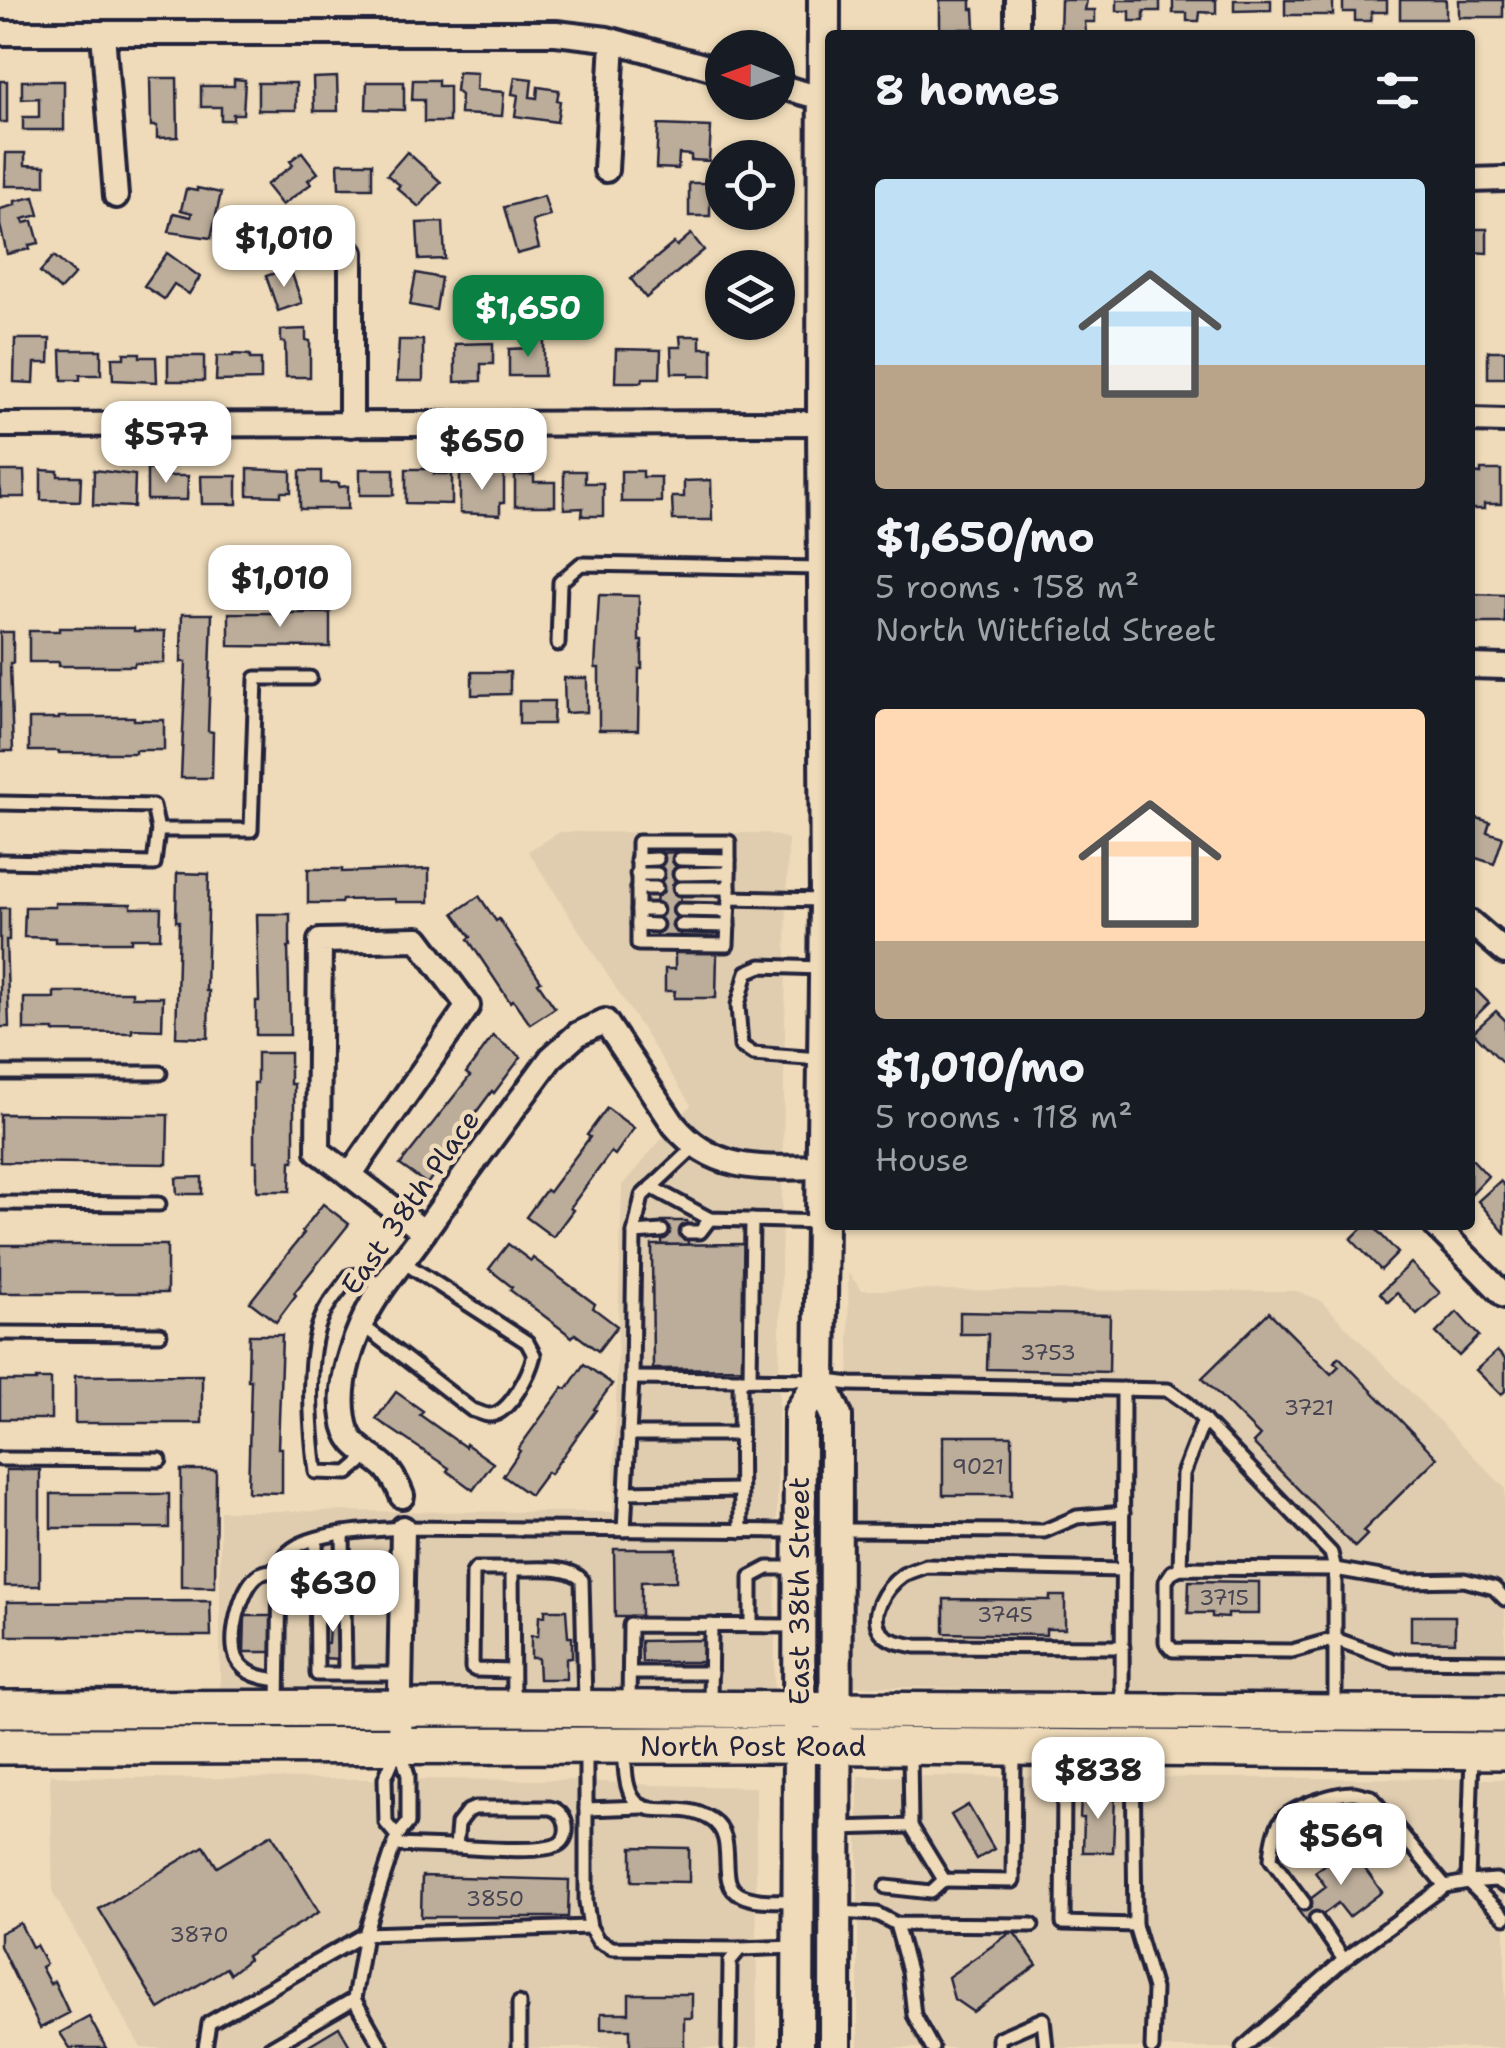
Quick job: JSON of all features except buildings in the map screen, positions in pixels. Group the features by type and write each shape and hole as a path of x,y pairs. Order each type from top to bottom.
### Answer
{"main road":[{"name":"East 38th Street","path":"824,0 825,651"},
{"name":"East 38th Street","path":"825,968 820,1380 836,1416 836,2048"},
{"name":"East 38th Street","path":"798,2048 800,1413 820,1380"},
{"name":"North Post Road","path":"0,1709 278,1694 337,1685 513,1709 1488,1714"},
{"name":"North Post Road","path":"0,1746 910,1746 1488,1751"}],"street":[{"path":"1016,30 1017,0"},
{"path":"0,33 556,33 612,41 705,66"},
{"path":"104,33 116,196"},
{"path":"606,170 612,41"},
{"path":"795,90 825,98"},
{"path":"1475,180 1505,179"},
{"path":"351,252 351,425"},
{"path":"1475,420 1505,421"},
{"path":"0,425 823,423"},
{"path":"1475,666 1505,666"},
{"path":"1475,926 1505,952"},
{"path":"350,1174 468,1006 418,938 320,941 318,1151 424,1232"},
{"name":"East 38th Place","path":"402,1496 387,1470 358,1448 348,1433 342,1403 349,1358 384,1287 551,1058 578,1034 605,1021 668,1117 696,1146"},
{"path":"696,1146 735,1164 822,1168"},
{"path":"1440,1230 1505,1296"},
{"path":"400,1746 403,1528"}],"lane":[{"path":"558,644 560,582 581,564 824,568"},
{"path":"158,830 251,830 256,678 310,678"},
{"path":"0,803 153,806 158,830 154,864 0,861"},
{"path":"638,842 729,842 728,945 638,944 638,860 638,842"},
{"path":"638,860 657,859"},
{"path":"680,859 729,866"},
{"path":"680,874 729,866"},
{"path":"638,874 657,881 638,888"},
{"path":"680,888 729,899 825,900"},
{"path":"680,910 729,899"},
{"path":"638,910 656,910"},
{"path":"638,924 656,925"},
{"path":"680,925 728,926"},
{"path":"824,1060 753,1054 741,1046 738,1005 747,972 761,966 825,968"},
{"path":"0,1073 160,1073"},
{"path":"624,1530 634,1232 642,1196 696,1146"},
{"path":"651,1187 710,1219 822,1222"},
{"path":"0,1203 159,1204"},
{"path":"687,1232 700,1232 710,1219"},
{"path":"741,1531 740,1434 752,1220"},
{"path":"634,1232 662,1232"},
{"path":"362,1325 472,1410 489,1415 504,1410 530,1372 534,1355 527,1342 403,1262"},
{"path":"368,1456 348,1473 316,1472 312,1349 323,1314 350,1276 362,1276 384,1287"},
{"path":"0,1334 160,1334"},
{"path":"632,1378 1168,1390 1188,1404 1331,1553 1335,1569 1336,1750"},
{"path":"1122,1711 1123,1389"},
{"path":"1180,1568 1183,1474 1204,1420"},
{"path":"629,1434 740,1434"},
{"path":"0,1459 160,1460"},
{"path":"626,1492 740,1490"},
{"path":"836,1530 1044,1530 1077,1517 1122,1512"},
{"path":"278,1694 280,1570 287,1553 316,1539 403,1528 799,1531"},
{"path":"316,1539 316,1674 337,1685 344,1533"},
{"path":"1122,1570 926,1566 902,1576 880,1599 876,1614 884,1635 916,1646 1122,1647"},
{"path":"751,1625 751,1577 768,1568 799,1568"},
{"path":"1505,1599 1494,1588 1464,1580 1404,1581 1335,1569 1180,1568 1166,1582 1166,1642 1173,1650 1292,1652 1335,1639 1393,1660 1505,1661"},
{"path":"512,1671 472,1668 476,1569 569,1571 579,1575 586,1709"},
{"path":"512,1569 513,1709"},
{"path":"278,1694 246,1670 237,1658 235,1641 236,1620 248,1588 258,1574 280,1570"},
{"path":"630,1709 630,1624 799,1626"},
{"path":"660,1625 660,1641"},
{"path":"685,1625 685,1640"},
{"path":"710,1710 711,1625"},
{"path":"630,1672 685,1667 710,1673"},
{"path":"1468,1882 1488,1751 1488,1714"},
{"path":"396,1840 386,1823 385,1778 400,1746"},
{"path":"382,2048 354,1999 366,1934 396,1840 408,1824 408,1775 400,1746"},
{"path":"586,1746 586,1902 590,1927 598,1940 612,1948 798,1946"},
{"path":"626,1746 624,1778 643,1807"},
{"path":"910,1746 911,1826 944,1880"},
{"path":"886,1887 931,1892 944,1880 1013,1881 1014,1747"},
{"path":"1081,1747 1064,1789 1063,1922 1135,1924"},
{"path":"1134,1748 1135,1924 1154,1989 1152,2048"},
{"path":"1304,1903 1271,1859 1272,1845 1282,1820 1302,1807 1344,1794 1371,1797 1446,1886"},
{"path":"586,1809 643,1807 689,1812 710,1819 724,1831 728,1883 737,1894 755,1900 799,1901"},
{"path":"396,1840 456,1847 548,1847 560,1844 564,1838 565,1819 558,1809 550,1808 475,1808 458,1824 456,1847"},
{"path":"836,1828 911,1826"},
{"path":"1243,2048 1344,1960 1446,1886 1496,1880 1505,1885"},
{"path":"1468,1882 1505,1917"},
{"path":"836,1912 877,1914 896,1924 1032,1925"},
{"path":"1316,1920 1344,1960"},
{"path":"896,1924 909,1972 914,2015 932,2048"},
{"path":"204,2048 210,2023 366,1934 590,1927"},
{"path":"729,2048 730,1961 740,1948"},
{"path":"270,2048 354,1999"},
{"path":"519,2002 519,2048"},
{"path":"999,2048 999,2038 1043,2019 1046,2048"}],"shaded area":[{"path":"560,832 766,833 788,839 774,1699 220,1695 220,1511 613,1512 622,1185 691,1105 528,851"},
{"path":"848,1273 862,1290 1297,1291 1320,1300 1505,1488 1505,1701 854,1686"},
{"path":"50,1774 135,1778 570,1780 756,1787 757,2048 141,2048 53,1893"},
{"path":"858,1776 1505,1779 1505,2048 858,2048"}]}
